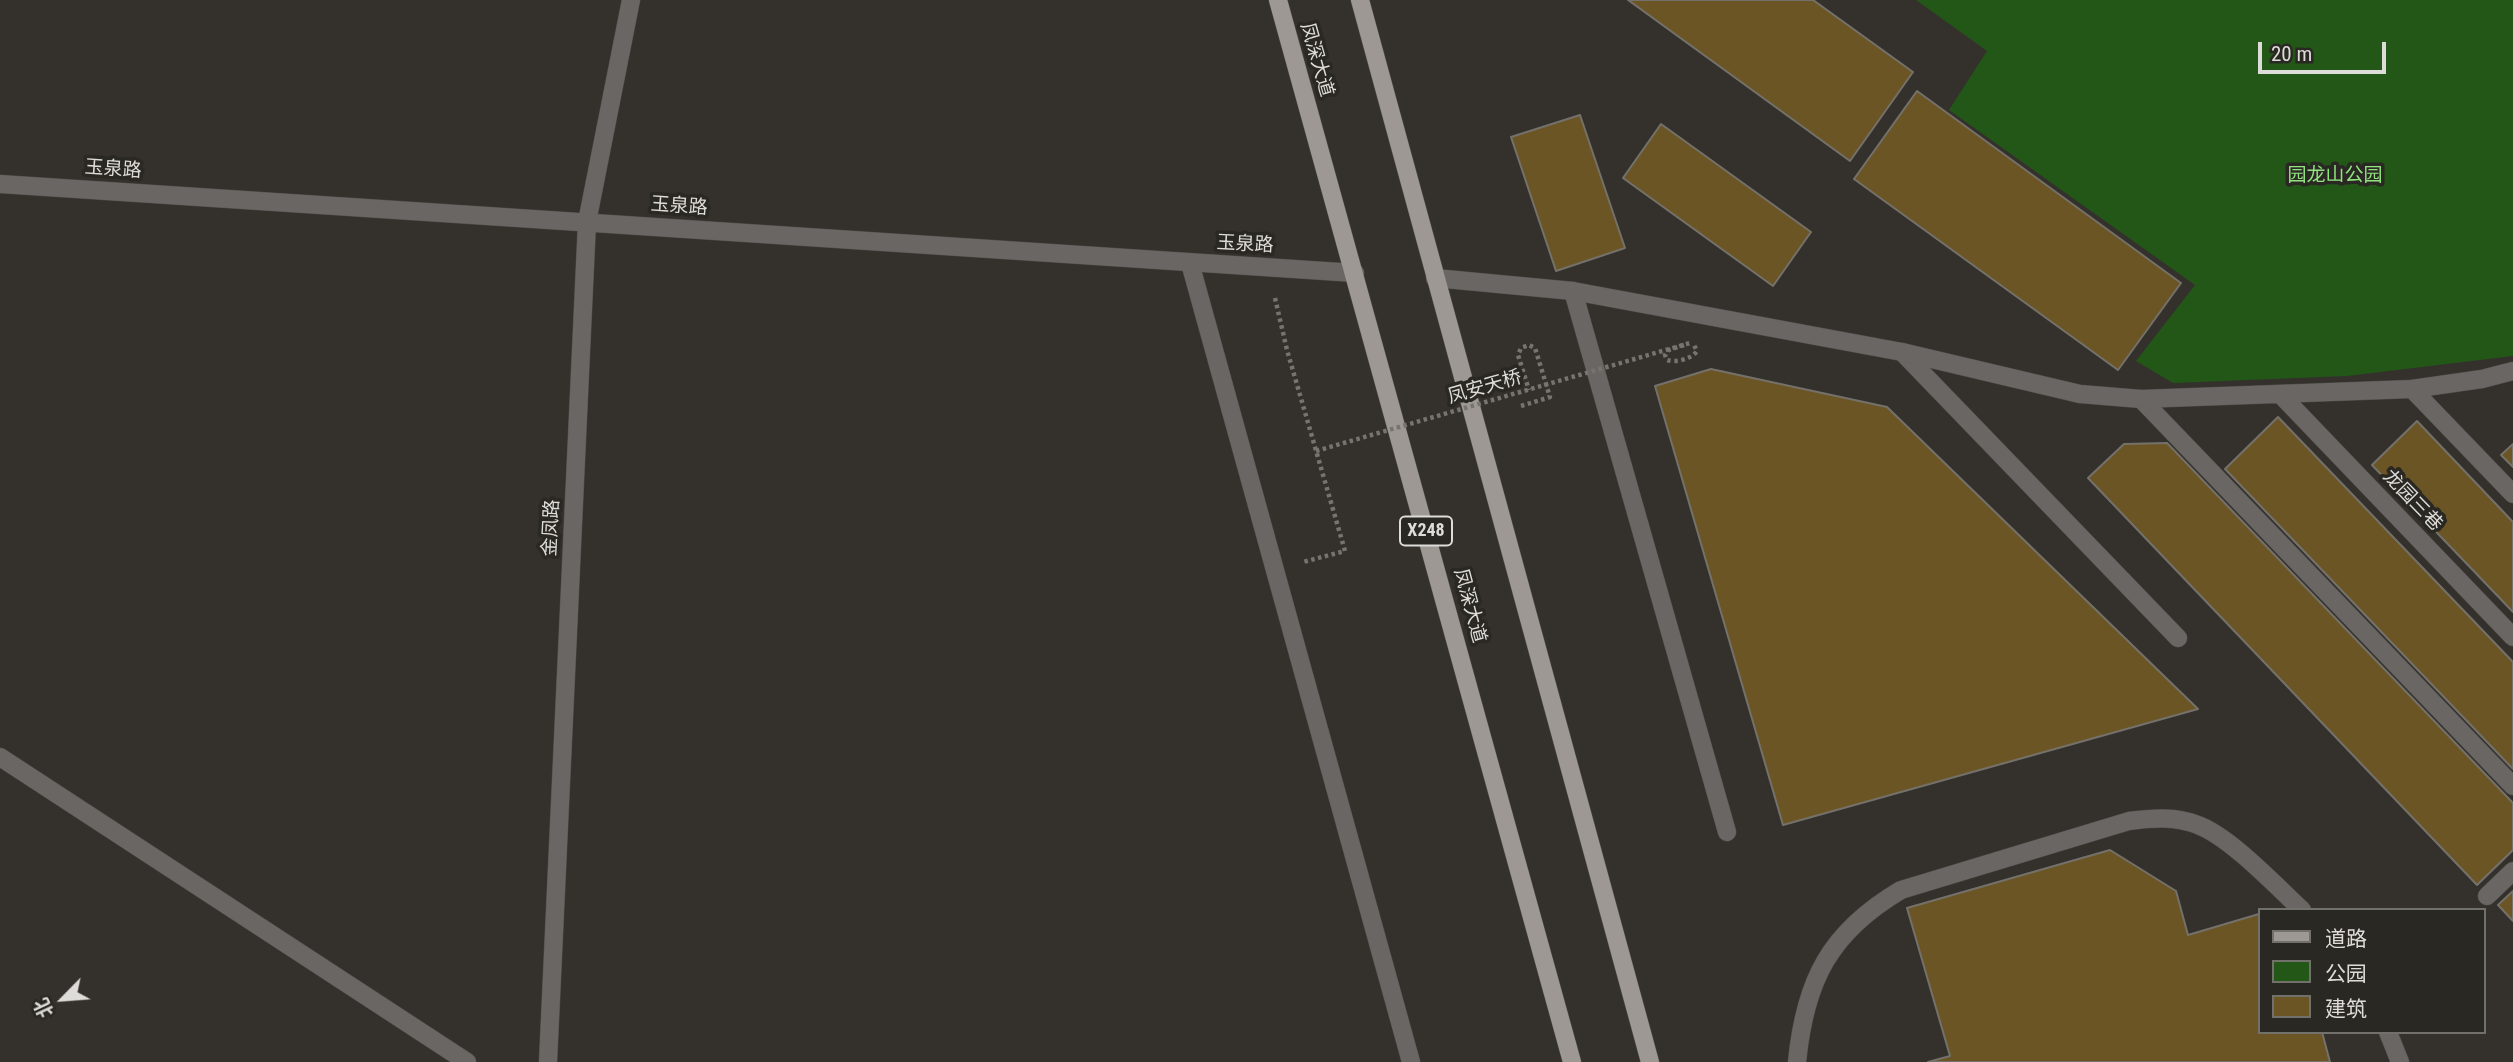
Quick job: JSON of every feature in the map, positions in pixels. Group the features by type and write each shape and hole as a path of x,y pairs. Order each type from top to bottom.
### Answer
{"main road":[{"name":"凤深大道","path":"1278,0 1572,1062"},
{"path":"1360,0 1650,1062"}],"street":[{"name":"金凤路","path":"548,1062 587,222 631,0"},
{"name":"玉泉路","path":"0,184 1355,273"},
{"path":"1190,263 1411,1062"},
{"path":"1435,278 1573,291 1902,352 2080,394 2141,399 2412,389 2482,379 2513,371"},
{"path":"1573,291 1727,832"},
{"path":"1902,352 2178,638"},
{"path":"2412,389 2513,494"},
{"name":"龙园三巷","path":"2280,394 2513,637"},
{"path":"2141,399 2513,786"},
{"path":"0,778 5,760 467,1062"},
{"path":"1797,1062 1810,995 1825,962 1845,932 1873,907 1901,890 2115,825 2150,818 2196,823 2216,833 2300,908"},
{"path":"2487,896 2513,871"},
{"path":"2389,1034 2400,1062"}],"path":[{"path":"1269,268 1287,350 1345,551 1275,569"},
{"path":"1692,343 1697,351 1694,355 1672,362 1667,360 1665,355 1669,350 1692,343"},
{"name":"凤安天桥","path":"1316,451 1692,343"},
{"path":"1521,406 1550,397 1535,348 1529,345 1521,348 1518,355 1529,390"}],"green space":[{"name":"园龙山公园","path":"1916,0 2513,0 2513,356 2347,376 2173,383 2136,361 2195,285 1949,110 1987,51"}],"building":[{"path":"1628,0 1813,0 1913,72 1850,161"},
{"path":"1917,91 2181,283 2118,370 1854,179"},
{"path":"1580,115 1625,248 1556,271 1511,137"},
{"path":"1661,124 1811,232 1773,286 1623,178"},
{"path":"1711,369 1887,407 2198,709 1783,825 1655,386"},
{"path":"2278,417 2513,662 2513,769 2225,469"},
{"path":"2417,421 2513,522 2513,612 2372,465"},
{"path":"2167,443 2513,803 2513,850 2477,885 2088,478 2124,444"},
{"path":"2513,444 2513,467 2501,455"},
{"path":"2110,850 2176,891 2188,935 2258,914 2258,1034 2323,1034 2330,1062 1928,1062 1950,1056 1907,908"},
{"path":"2513,891 2513,921 2498,905"}]}
